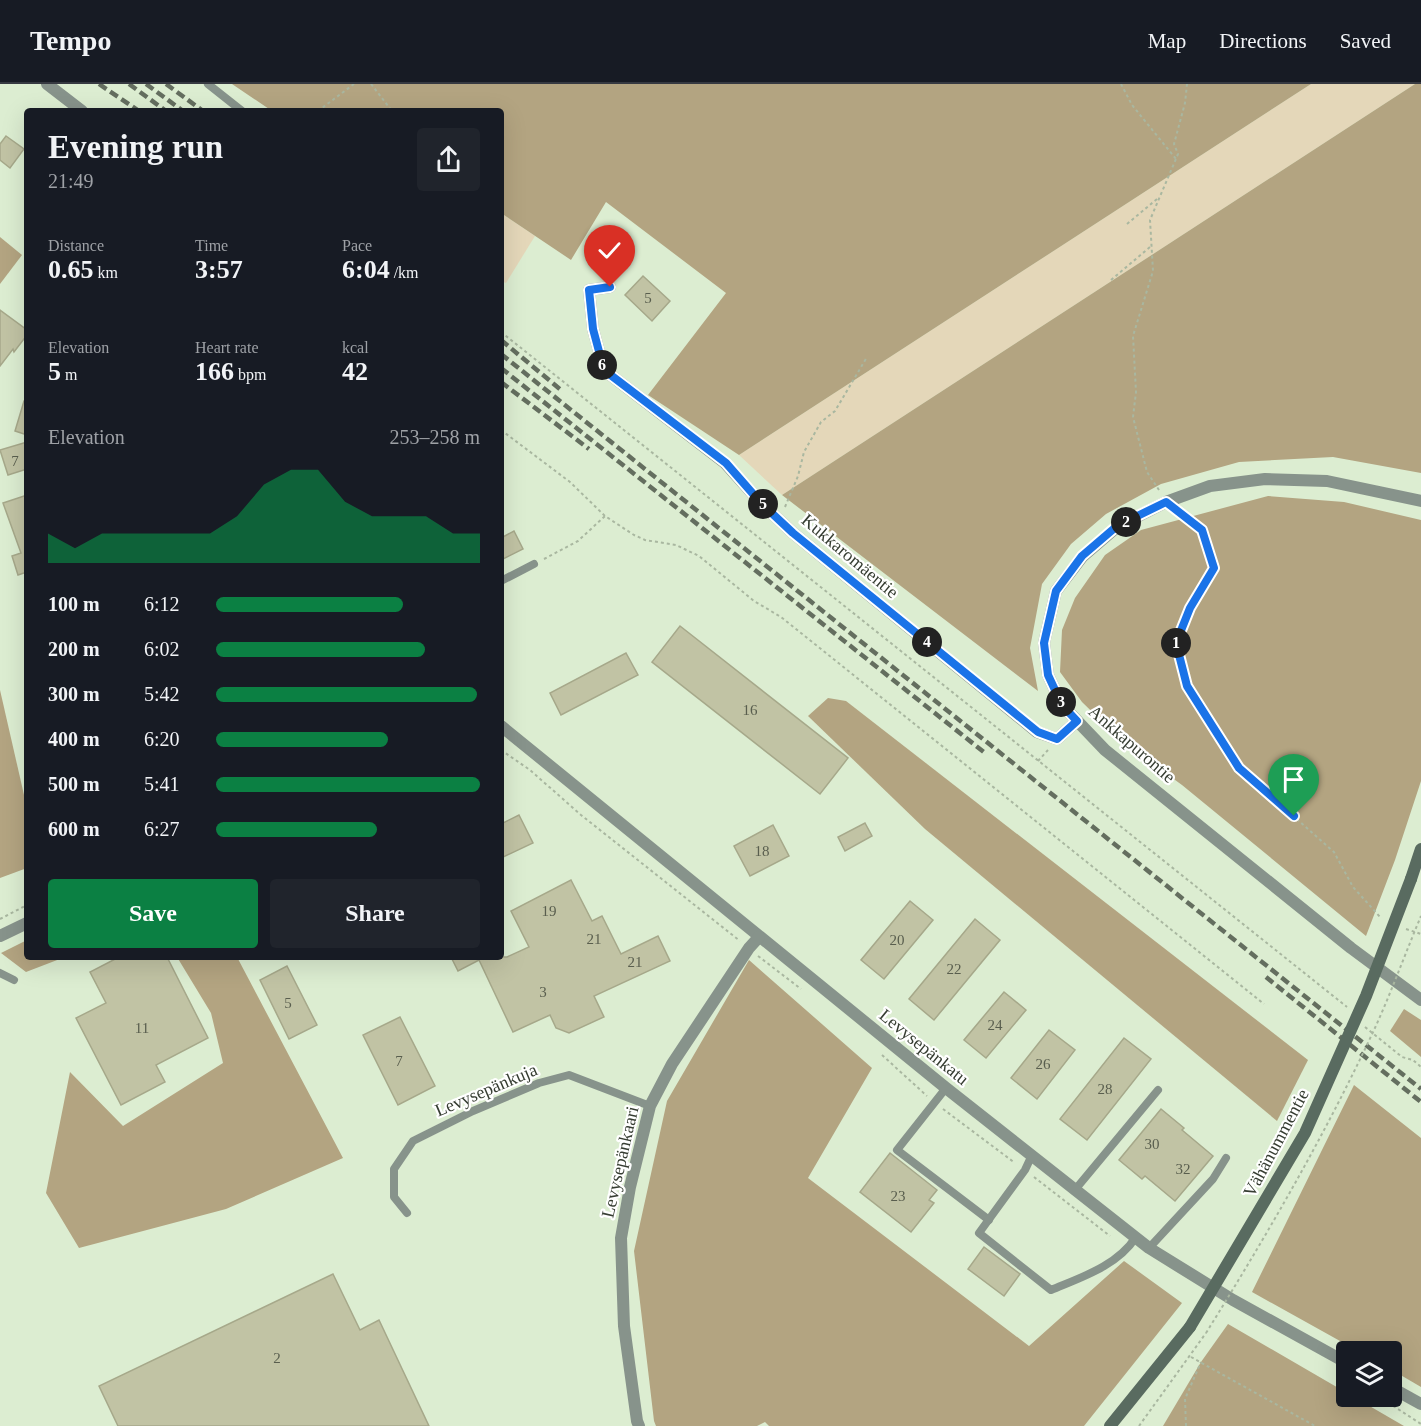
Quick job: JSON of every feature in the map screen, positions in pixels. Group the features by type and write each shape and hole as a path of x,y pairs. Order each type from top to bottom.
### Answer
{"main road":[{"name":"Vähänummentie","path":"1110,1426 1190,1327 1305,1133 1366,996 1421,849"}],"street":[{"path":"47,84 78,108"},
{"name":"Kukkaromäentie","path":"610,287 589,290 593,329 604,370 726,463 781,521 1038,732 1057,739 1077,721"},
{"name":"Ankkapurontie","path":"1421,501 1327,481 1264,479 1210,486 1166,502 1117,526 1082,556 1056,591 1044,643 1048,675 1062,705 1106,750 1351,948 1421,1000"},
{"name":"Levysepänkatu","path":"504,728 946,1088 1149,1248 1224,1294 1336,1357"},
{"path":"0,936 24,924"},
{"name":"Levysepänkaari","path":"639,1426 624,1326 621,1238 630,1188 650,1106 672,1064 749,948 759,937"},
{"path":"1402,1394 1421,1404"}],"lane":[{"path":"208,84 238,108"},
{"path":"504,579 534,564"},
{"path":"0,973 14,980"},
{"name":"Levysepänkuja","path":"407,1213 394,1197 394,1170 413,1141 473,1111 539,1083 569,1075 650,1106"},
{"path":"946,1088 897,1150 989,1220"},
{"path":"1074,1191 1158,1090"},
{"path":"1032,1155 1025,1170 980,1233 1051,1290 1098,1270 1128,1250 1136,1237"},
{"path":"1149,1248 1213,1179 1226,1158"}],"path":[{"path":"322,108 354,84"},
{"path":"371,84 390,108"},
{"path":"1121,84 1132,105 1176,159"},
{"path":"1187,84 1185,103 1174,144 1178,154 1150,220 1153,271 1133,336 1136,392 1133,417 1147,472 1166,502 1202,530 1214,568 1190,608 1176,643 1187,686 1239,768 1334,852 1353,886 1384,921"},
{"path":"1127,224 1159,197"},
{"path":"1111,280 1150,247"},
{"path":"504,334 1308,974 1351,1011"},
{"path":"781,521 787,497 798,476 804,452 821,423 835,411 867,357"},
{"path":"504,432 570,482 605,516 645,540 676,545 699,556 754,601 781,617 1264,1004"},
{"path":"534,564 578,541 605,516"},
{"path":"504,752 530,770 581,815 806,992"},
{"path":"0,919 24,907"},
{"path":"1402,927 1421,934"},
{"path":"1365,1027 1402,1057 1413,1060 1421,1066"},
{"path":"878,1051 934,1103 1128,1250"},
{"path":"1139,1426 1206,1334"},
{"path":"1191,1357 1315,1426"},
{"path":"1186,1426 1185,1399 1201,1362"},
{"path":"1395,1407 1421,1424"}],"shaded area":[{"path":"232,84 1311,84 739,455 648,395 726,293 606,202 571,260 504,215 504,108 268,108"},
{"path":"1311,84 1415,84 782,495 739,455"},
{"path":"1415,84 1421,84 1421,473 1333,457 1239,462 1161,484 1106,514 1071,544 1042,584 1030,648 1038,691 782,495"},
{"path":"504,215 535,236 506,283 504,282"},
{"path":"0,237 22,255 0,284"},
{"path":"1268,496 1344,502 1421,520 1421,781 1395,860 1366,936 1182,785 1124,743 1082,702 1060,672 1062,630 1075,598 1105,555 1141,530"},
{"path":"0,690 24,795 24,869 0,878"},
{"path":"828,698 846,701 1308,1060 1277,1121 925,829 808,716"},
{"path":"24,942 24,960 57,960 26,972 1,953"},
{"path":"179,960 239,960 343,1158 226,1209 79,1248 46,1193 70,1072 123,1126 223,1063 211,1013"},
{"path":"749,960 872,1068 808,1178 1029,1346 1124,1261 1182,1303 1084,1426 769,1426 765,1422 757,1426 656,1426 634,1251 667,1101"},
{"path":"1404,1009 1421,1020 1421,1057 1390,1031"},
{"path":"1354,1085 1421,1138 1421,1387 1402,1376 1402,1341 1340,1341 1252,1292"},
{"path":"1228,1324 1336,1387 1336,1407 1371,1407 1404,1426 1163,1426 1201,1362"}],"building":[{"path":"6,136 24,149 10,168 0,160 0,144"},
{"path":"643,276 670,301 652,321 625,295"},
{"path":"0,310 24,328 24,339 0,366"},
{"path":"24,401 24,434 15,431"},
{"path":"24,443 24,470 8,475 0,450"},
{"path":"24,496 24,573 18,575 12,556 21,553 3,503"},
{"path":"514,531 523,549 504,558 504,536"},
{"path":"680,626 848,758 820,794 652,662"},
{"path":"626,653 638,675 561,715 550,693"},
{"path":"519,815 533,843 504,857 504,822"},
{"path":"865,823 872,836 845,851 838,837"},
{"path":"773,825 789,856 750,876 734,846"},
{"path":"571,880 592,921 602,916 621,954 658,936 670,961 594,996 604,1017 569,1033 556,1028 550,1015 513,1032 479,960 504,960 504,957 529,947 511,911"},
{"path":"910,901 933,920 884,979 861,960"},
{"path":"975,919 1000,940 934,1020 909,999"},
{"path":"113,960 169,960 208,1038 156,1065 165,1082 121,1105 76,1018 106,1003 90,972"},
{"path":"452,960 479,960 458,971"},
{"path":"287,966 317,1025 289,1039 260,980"},
{"path":"1004,992 1026,1010 986,1058 964,1040"},
{"path":"400,1017 435,1086 398,1105 363,1035"},
{"path":"1049,1030 1075,1050 1037,1099 1011,1078"},
{"path":"1124,1038 1151,1059 1087,1140 1060,1119"},
{"path":"1161,1109 1213,1156 1175,1201 1145,1176 1142,1179 1119,1160"},
{"path":"890,1153 937,1190 929,1200 934,1203 911,1232 860,1192"},
{"path":"984,1247 1020,1274 1004,1296 968,1269"},
{"path":"333,1274 360,1330 379,1320 429,1426 118,1426 99,1386"}],"railway":[{"path":"99,84 135,108"},
{"path":"129,84 162,108"},
{"path":"146,84 179,108"},
{"path":"166,84 199,108"},
{"path":"504,342 561,390"},
{"path":"504,356 1421,1089"},
{"path":"504,370 985,753"},
{"path":"504,384 589,449"},
{"path":"1266,977 1421,1102"}],"route":[{"path":"610,287 589,290 593,329 604,370 726,463 761,503 793,533 1038,732 1057,739 1077,721 1062,705 1048,675 1044,643 1056,591 1082,556 1117,526 1166,502 1202,530 1214,568 1190,608 1176,643 1187,686 1239,768 1294,816"}]}
